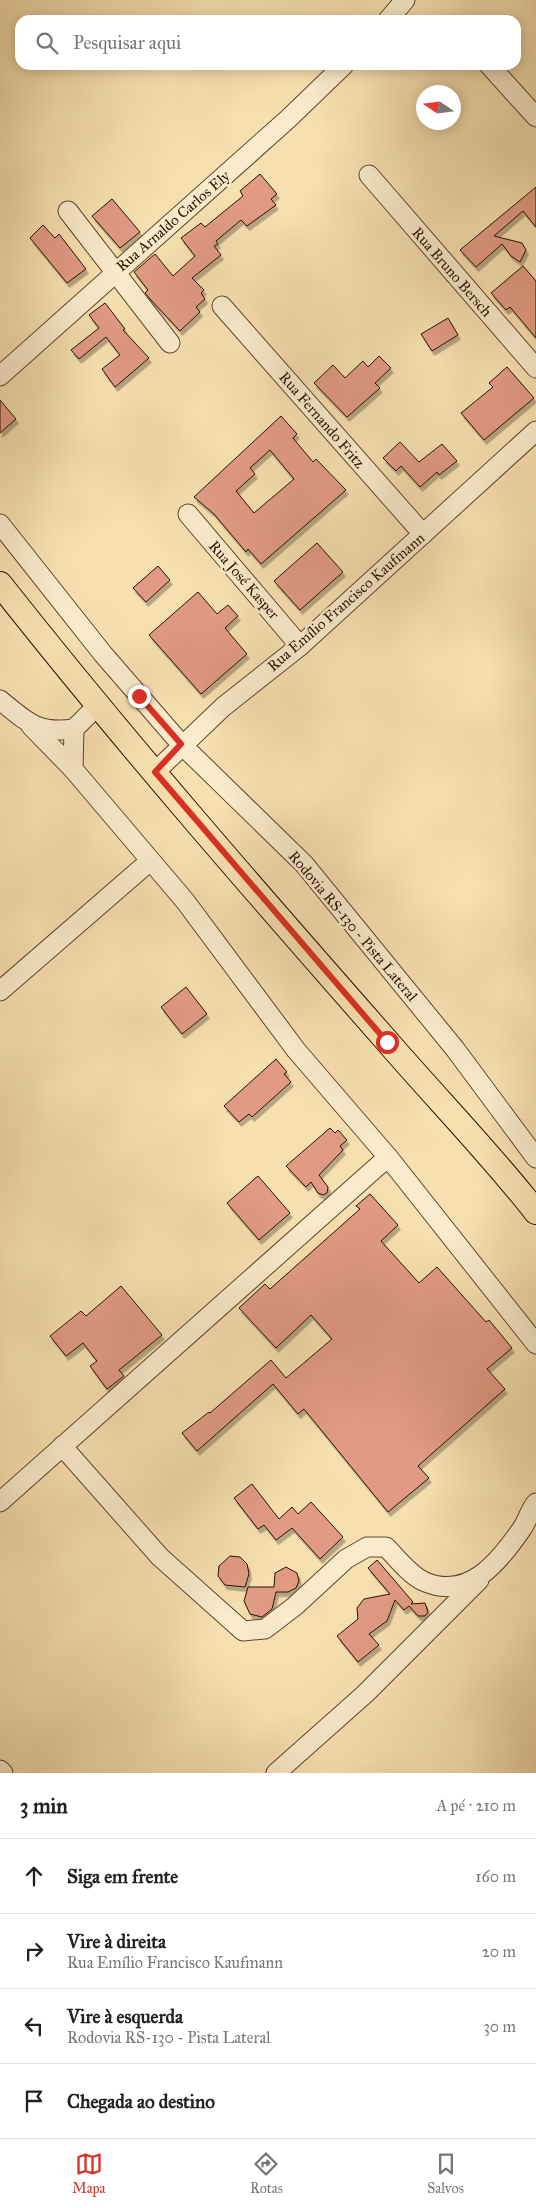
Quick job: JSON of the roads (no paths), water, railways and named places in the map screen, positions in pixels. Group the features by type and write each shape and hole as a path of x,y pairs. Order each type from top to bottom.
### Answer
{"main road":[{"path":"0,584 97,706 387,1042 506,1174 536,1212"}],"street":[{"path":"392,15 405,0"},
{"name":"Rua Arnaldo Carlos Ely","path":"0,376 114,272 288,120 339,70"},
{"path":"493,70 536,118"},
{"name":"Rua Bruno Bersch","path":"369,175 536,368"},
{"path":"68,211 170,343"},
{"name":"Rua Fernando Fritz","path":"222,306 423,534"},
{"name":"Rua Emílio Francisco Kaufmann","path":"155,772 181,744 222,707 300,646 536,431"},
{"name":"Rua José Kasper","path":"188,514 300,646"},
{"name":"Rodovia RS-130 - Pista Lateral","path":"0,524 103,654 181,744 304,864 455,1049 536,1158"},
{"path":"0,700 28,723 73,768 185,901 296,1050 388,1157 536,1344"},
{"path":"28,723 54,732 74,729 97,706"},
{"path":"73,768 74,729"},
{"path":"0,991 150,861"},
{"path":"0,1502 388,1157"},
{"path":"62,1446 160,1557 243,1631 265,1629 295,1606 346,1559 366,1547 386,1547 421,1580 444,1588 484,1575"},
{"path":"276,1773 365,1694 484,1575 524,1525 536,1503"},
{"path":"0,1770 3,1773"}]}
